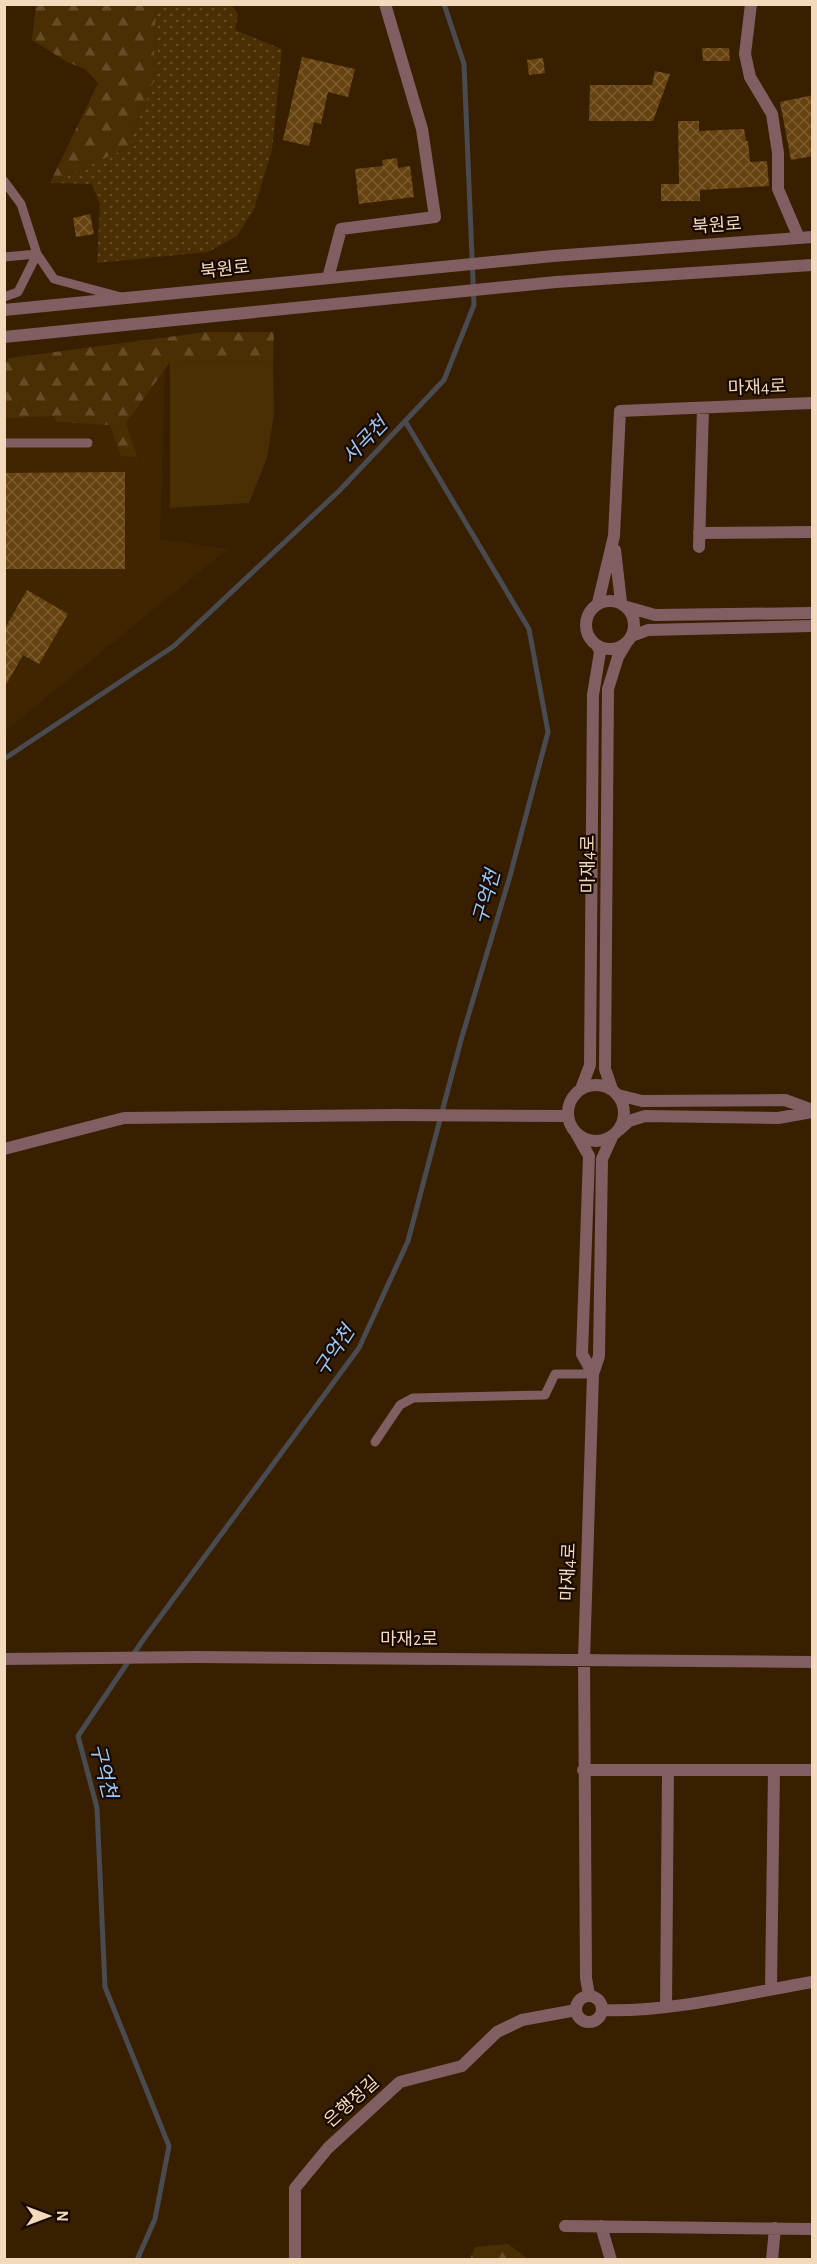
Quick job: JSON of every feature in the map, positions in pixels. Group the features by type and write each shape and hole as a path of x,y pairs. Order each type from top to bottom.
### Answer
{"street":[{"path":"328,278 341,230 435,217 422,129 385,4"},
{"path":"751,4 745,54 750,77 772,114 778,153 778,189 799,238"},
{"name":"북원로","path":"4,310 553,256 813,237"},
{"path":"4,337 556,282 813,265"},
{"name":"마재4로","path":"598,603 614,536 620,411 813,404"},
{"name":"마재4로","path":"699,547 704,408"},
{"path":"699,533 813,532"},
{"name":"마재4로","path":"614,536 624,604"},
{"path":"813,613 655,615 624,604 606,601 598,603 588,616 586,624 587,632 597,645 612,649 648,630 813,626"},
{"path":"624,604 634,620 630,639"},
{"name":"마재4로","path":"615,1092 605,1069 608,689 618,657 630,639"},
{"name":"마재4로","path":"581,1089 590,1065 592,695 600,652 597,645"},
{"path":"594,1084 642,1101 785,1100 813,1111 778,1118 645,1116 628,1121 615,1134 593,1141 584,1139 576,1133 568,1116 572,1098 581,1089 594,1084"},
{"path":"615,1092 623,1103 624,1112 615,1134"},
{"path":"4,1149 124,1118 568,1116"},
{"name":"마재4로","path":"576,1133 589,1156 582,1354 593,1374"},
{"name":"마재4로","path":"589,1995 586,1978 584,1660 593,1374 599,1356 603,1159 615,1134"},
{"name":"마재2로","path":"4,1659 196,1657 813,1662"},
{"path":"584,1770 813,1770"},
{"path":"666,2007 668,1770"},
{"path":"771,1989 774,1770"},
{"path":"603,2010 624,2011 666,2007 813,1982"},
{"path":"589,1995 600,2001 603,2010 599,2018 592,2022 583,2021 576,2010 580,1998 589,1995"},
{"name":"은행정길","path":"296,2259 295,2188 328,2148 400,2082 462,2066 497,2032 522,2020 576,2010"},
{"path":"565,2226 813,2229"},
{"path":"601,2226 611,2259"},
{"path":"772,2259 775,2228"}],"lane":[{"path":"4,181 21,204 38,254 54,279 126,298"},
{"path":"4,257 38,254"},
{"path":"4,297 18,292 38,254"},
{"path":"4,443 88,442"},
{"path":"375,1442 400,1406 413,1398 545,1395 555,1374 593,1374"}],"shaded area":[{"path":"165,366 160,539 227,549 5,731 5,372"}],"green space":[{"path":"36,5 156,5 153,83 127,148 50,183 98,83 85,69 67,62 32,40"},
{"path":"156,5 232,5 238,14 235,30 282,49 272,150 254,209 237,236 208,252 97,263 100,205 92,184 50,183 127,148 153,83"},
{"path":"206,332 274,332 273,361 170,362 126,423 137,457 121,456 110,425 57,422 54,416 5,418 4,366 9,358"},
{"path":"273,361 274,415 267,458 249,503 170,508 170,362"},
{"path":"508,2244 528,2259 470,2259 475,2247"}],"building":[{"path":"702,48 729,48 730,61 703,61"},
{"path":"302,57 355,69 348,97 328,92 321,124 314,122 309,146 283,140"},
{"path":"543,58 545,73 529,75 527,60"},
{"path":"655,71 670,74 653,121 589,121 590,85 652,85"},
{"path":"813,95 813,156 791,160 780,102"},
{"path":"678,121 699,121 699,131 744,129 750,162 767,161 769,186 700,190 700,201 661,201 661,184 679,184"},
{"path":"397,158 398,168 410,166 414,197 359,204 355,169 383,166 382,160"},
{"path":"90,214 94,234 76,237 73,218"},
{"path":"125,472 125,569 4,569 4,473"},
{"path":"27,590 68,614 39,664 23,655 4,688 4,630"}],"waterway":[{"name":"서곡천","path":"4,759 174,646 339,491 444,380 474,305 464,64 444,4"},
{"name":"구억천","path":"137,2260 155,2219 169,2146 105,1987 97,1808 78,1736 143,1640 359,1348 408,1241 461,1040 510,876 548,732 529,629 405,421"}]}
